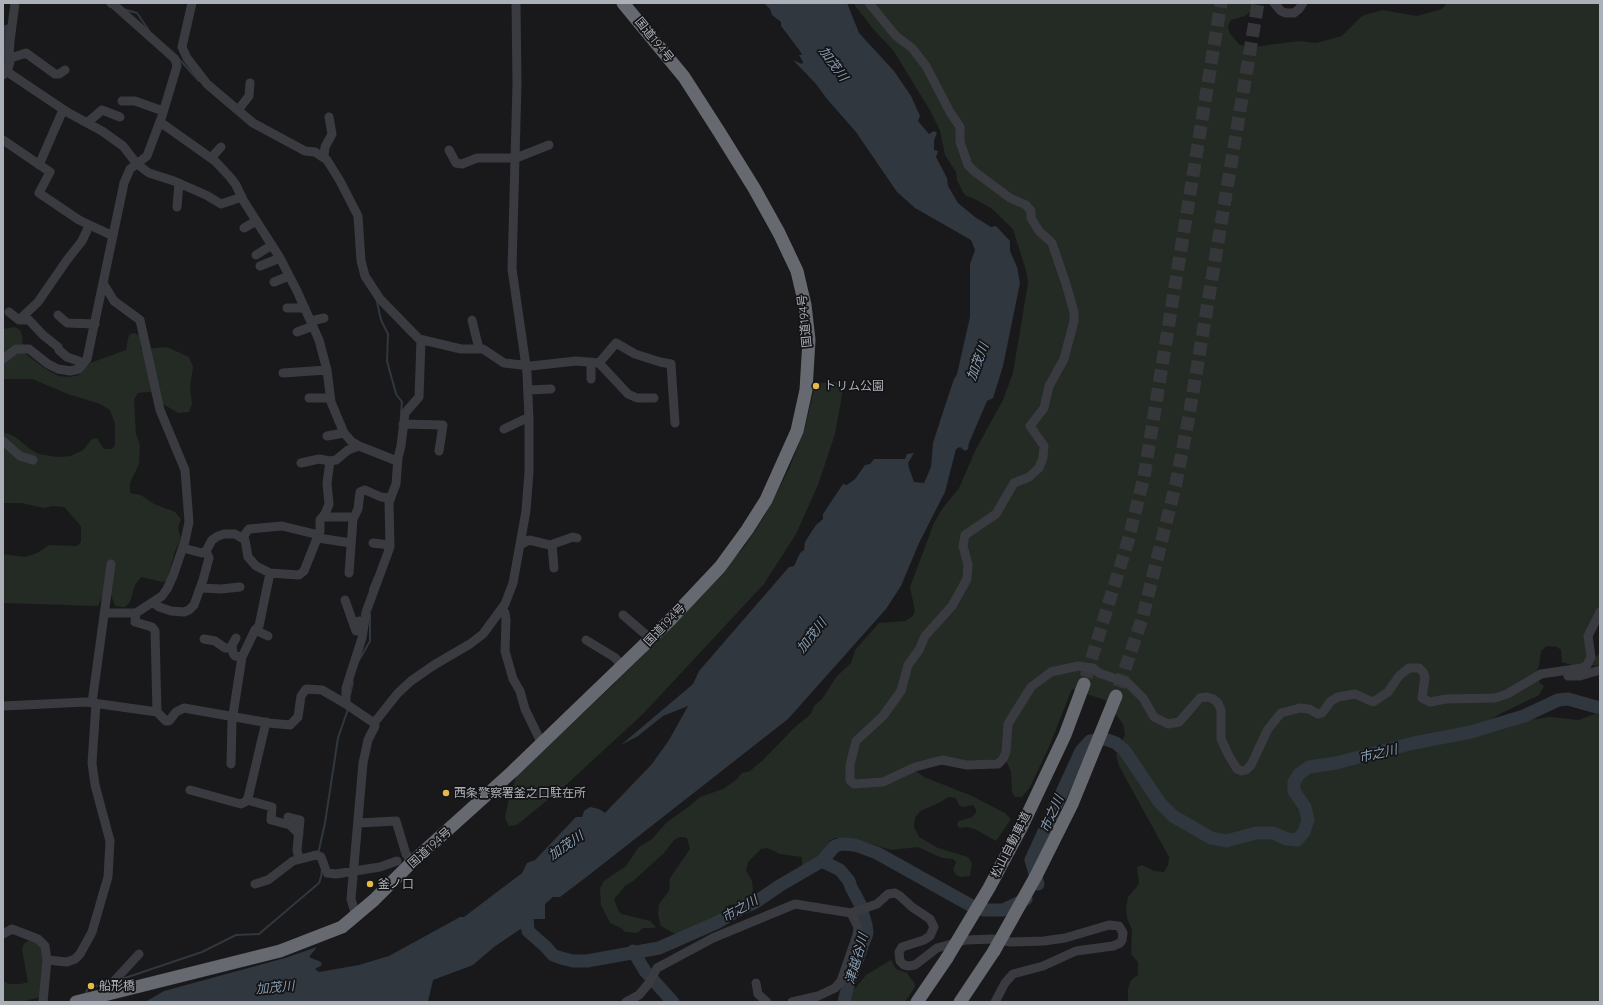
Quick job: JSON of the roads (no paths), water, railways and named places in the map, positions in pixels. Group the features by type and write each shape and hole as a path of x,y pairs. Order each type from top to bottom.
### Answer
{"highway":[{"name":"国道194号","path":"76,1002 280,951 342,927 356,916 412,862 542,744 652,639 720,567 747,530 766,500 797,430 806,390 809,340 805,305 797,271 779,233 754,188 684,77 624,3"},
{"name":"松山自動車道","path":"917,1002 947,958 989,888 1022,826 1065,735 1085,681"},
{"path":"960,1002 994,951 1036,876 1072,804 1117,691"}],"street":[{"path":"15,3 9,55 11,58 4,73 123,146 137,164 149,173 179,183 206,195 221,204 242,197"},
{"path":"112,3 179,56 207,84 253,123 305,151 315,152 324,156 340,181 358,216 361,261 371,287 392,312 421,340 461,349 479,349 489,352 504,363 526,366 576,361 595,362 628,394 638,398 654,398"},
{"path":"3,359 16,349 29,349 48,364 58,369 70,371 79,369 87,359 124,183 130,169 146,156 160,122 177,66 192,3"},
{"path":"356,916 352,899 363,763 368,740 375,726 374,723 398,693 411,681 477,640 490,626 502,608 513,583 520,545 527,494 529,417 526,366 512,269 518,84 516,3"},
{"path":"869,3 896,36 912,48 926,66 950,112 960,127 960,142 968,164 975,172 1010,198 1026,205 1031,211 1031,218 1039,232 1052,243 1074,312 1074,321 1064,359 1049,386 1044,408 1030,426 1044,446 1043,458 1039,468 1029,477 1014,483 996,514 965,535 963,546 968,565 967,579 952,606 925,636 908,665 901,691 884,716 856,741 850,774 850,780 854,784 884,782 922,764 942,760 967,766 998,764 1003,759 1006,752 1008,724 1032,687 1051,672 1078,666 1093,668 1099,673 1128,683 1143,698 1154,717 1168,724 1179,722 1200,698 1207,697 1213,699 1218,703 1221,710 1221,739 1233,765 1242,771 1246,770 1251,765 1268,729 1281,713 1300,708 1309,709 1318,714 1322,713 1331,701 1338,697 1355,694 1373,702 1388,692 1399,676 1409,668 1419,668 1423,672 1425,677 1422,698 1430,702 1446,699 1495,698 1507,694 1530,679 1541,674 1573,671 1587,665 1591,657 1588,636 1600,612"},
{"path":"1274,3 1281,11 1286,13 1294,13 1299,10 1303,3"},
{"path":"11,58 26,53 56,74 65,70"},
{"path":"238,110 249,96 250,83"},
{"path":"122,101 135,101 163,111"},
{"path":"39,165 63,110"},
{"path":"87,123 102,110 120,117"},
{"path":"324,156 325,147 332,134 329,118"},
{"path":"160,122 211,158 236,185 256,221 280,258 319,340 327,370 330,398 344,434 359,446 398,461"},
{"path":"3,140 50,172 39,193 61,209 89,226 113,236"},
{"path":"449,150 458,164 477,158 516,158 549,145"},
{"path":"211,158 221,147"},
{"path":"177,207 179,183"},
{"path":"244,228 256,221"},
{"path":"19,320 38,302 66,260 82,241 89,226"},
{"path":"256,255 272,245"},
{"path":"260,266 280,258"},
{"path":"274,282 289,276"},
{"path":"103,283 114,301 140,320 160,410 183,463 187,481 189,522 183,548 167,589 153,602 136,613 105,613"},
{"path":"287,308 305,308"},
{"path":"9,312 19,320 29,320 43,335 58,347 59,350 74,360 84,363"},
{"path":"58,315 67,323 95,324"},
{"path":"297,332 324,318"},
{"path":"472,320 479,349"},
{"path":"346,704 346,688 362,638 366,612 390,545 389,516 391,498 396,484 405,413 419,397 421,340"},
{"path":"591,379 595,362 616,342 635,354 671,364 675,423"},
{"path":"283,373 327,370"},
{"path":"528,390 551,389"},
{"path":"310,398 330,398"},
{"path":"504,429 529,417"},
{"path":"404,424 443,426 439,451"},
{"path":"327,436 344,434"},
{"path":"3,441 20,456 33,460"},
{"path":"301,463 314,457 330,461 336,460 348,450 359,446"},
{"path":"183,548 202,553 206,551 212,540 218,536 230,534 242,538 247,546 246,552 251,561 270,573 299,575 304,572 318,536 320,520 329,504 327,483 329,480 330,461"},
{"path":"364,480 366,490"},
{"path":"349,573 354,517 358,509 360,492 366,490 381,497 391,498"},
{"path":"323,517 354,517"},
{"path":"242,538 249,529 282,526 318,536 352,543"},
{"path":"520,545 529,540 542,545 552,545 573,537 577,538"},
{"path":"372,543 390,545"},
{"path":"552,545 554,568"},
{"path":"153,602 159,607 171,611 184,612 194,605 201,588 209,558 206,551"},
{"path":"47,960 67,962 75,959 80,954 92,932 108,877 110,841 95,785 92,763 94,704 111,564"},
{"path":"231,764 232,717 242,657 255,630 259,626 270,573"},
{"path":"201,588 221,589 240,587"},
{"path":"345,600 356,631 360,617 366,612"},
{"path":"502,608 505,613 506,620 505,651 513,679 520,691 525,709 542,744"},
{"path":"136,613 135,622 152,628 154,631 157,712"},
{"path":"624,615 652,639"},
{"path":"255,630 268,636"},
{"path":"204,638 215,641 225,648 232,648"},
{"path":"236,638 232,648 235,656 242,657"},
{"path":"586,640 614,656 624,666"},
{"path":"1530,679 1580,676 1600,670"},
{"path":"3,706 94,704 157,712 169,721 176,712 184,708 280,724 293,723 298,717 303,692 309,688 330,694 374,723"},
{"path":"190,790 242,804 247,800 266,722"},
{"path":"247,800 272,807 271,820 290,825 298,834"},
{"path":"288,817 300,820 297,850 299,859"},
{"path":"359,823 396,821 406,854 412,862"},
{"path":"255,884 268,880 293,861 316,855 321,857 327,873 336,874 380,867 397,861"},
{"path":"626,1002 639,995 649,983 657,968 713,938 787,906 805,904 854,913 867,909 876,904 888,894 895,893 930,919 934,927 930,936 924,940 902,947 899,952 900,961 904,965 909,966 915,965 941,946 966,940 992,939 1010,942 1044,940 1065,938 1110,925 1119,926 1123,933 1120,943 1113,946 1076,951 1043,966 1014,974 1004,983 995,1002"},
{"path":"792,1002 818,996 835,988 841,981 857,935 858,927 854,913"},
{"path":"3,934 12,929 38,938 45,946 47,960 43,1002"},
{"path":"111,994 112,986 115,980 139,954"},
{"path":"756,983 758,994 767,1002"}],"water":[{"name":"加茂川","path":"764,3 847,3 859,33 894,71 911,96 920,116 918,121 929,134 934,131 937,133 934,140 934,150 938,151 936,157 947,178 948,186 958,203 975,217 991,227 996,226 1010,241 1010,251 1017,267 1020,283 1003,366 993,398 987,401 969,443 968,449 965,451 960,447 956,449 945,492 919,543 901,586 886,609 788,719 560,897 553,897 545,904 545,919 534,919 524,928 494,947 473,965 433,980 428,1002 145,1002 164,991 285,958 317,947 309,957 321,962 322,965 315,969 319,972 359,965 389,956 460,917 464,917 522,873 527,863 535,860 576,817 582,817 584,811 590,807 599,809 605,813 652,764 669,740 688,706 663,716 638,736 621,745 693,684 699,671 789,567 794,566 800,553 804,550 805,542 816,525 823,519 823,514 843,484 847,485 855,479 865,465 870,464 874,459 905,459 907,454 914,453 908,463 909,468 914,482 924,483 931,467 933,443 957,374 970,317 970,264 975,250 971,240 915,208 897,192 856,132 816,84 793,60 802,64 803,62 799,55 802,55 800,51 781,26 781,22 772,15 770,9"}],"waterway":[{"path":"106,3 110,7"},
{"path":"123,9 137,13 150,32"},
{"path":"3,68 8,31"},
{"path":"179,59 199,81"},
{"path":"377,302 381,320 388,334 387,361 396,394 402,402 401,413"},
{"path":"370,589 375,577"},
{"path":"358,662 370,641 370,614"},
{"path":"350,695 353,682"},
{"name":"市之川","path":"1038,884 1031,860 1081,751 1090,741 1105,739 1116,743 1125,751 1160,803 1173,816 1211,838 1226,841 1256,833 1273,833 1287,839 1297,840 1304,832 1308,820 1305,807 1294,791 1294,782 1299,774 1309,767 1336,763 1414,743 1471,732 1524,716 1558,700 1568,699 1600,708"},
{"path":"318,854 325,823 338,738 348,709"},
{"name":"市之川","path":"528,907 528,931 553,955 561,958 573,961 587,961 659,948 718,922 754,903 779,886 822,861 835,846 842,844 855,845 877,853 970,905 983,910 1003,910 1026,899"},
{"name":"津越谷川","path":"822,861 840,870 849,881 860,904 866,925 867,933 849,982 844,1002"},
{"path":"119,980 202,952 236,935 259,934 319,883 322,869"},
{"path":"633,951 645,971 673,1002"},
{"path":"85,995 88,988 111,982"}],"tunnel":[{"path":"1086,677 1128,541 1144,477 1221,3"},
{"path":"1119,687 1143,616 1176,483 1189,416 1258,3"}],"place":[{"name":"トリム公園","path":"816,386"},
{"name":"西条警察署釜之口駐在所","path":"446,793"},
{"name":"釜ノ口","path":"370,884"},
{"name":"船形橋","path":"91,986"}]}
